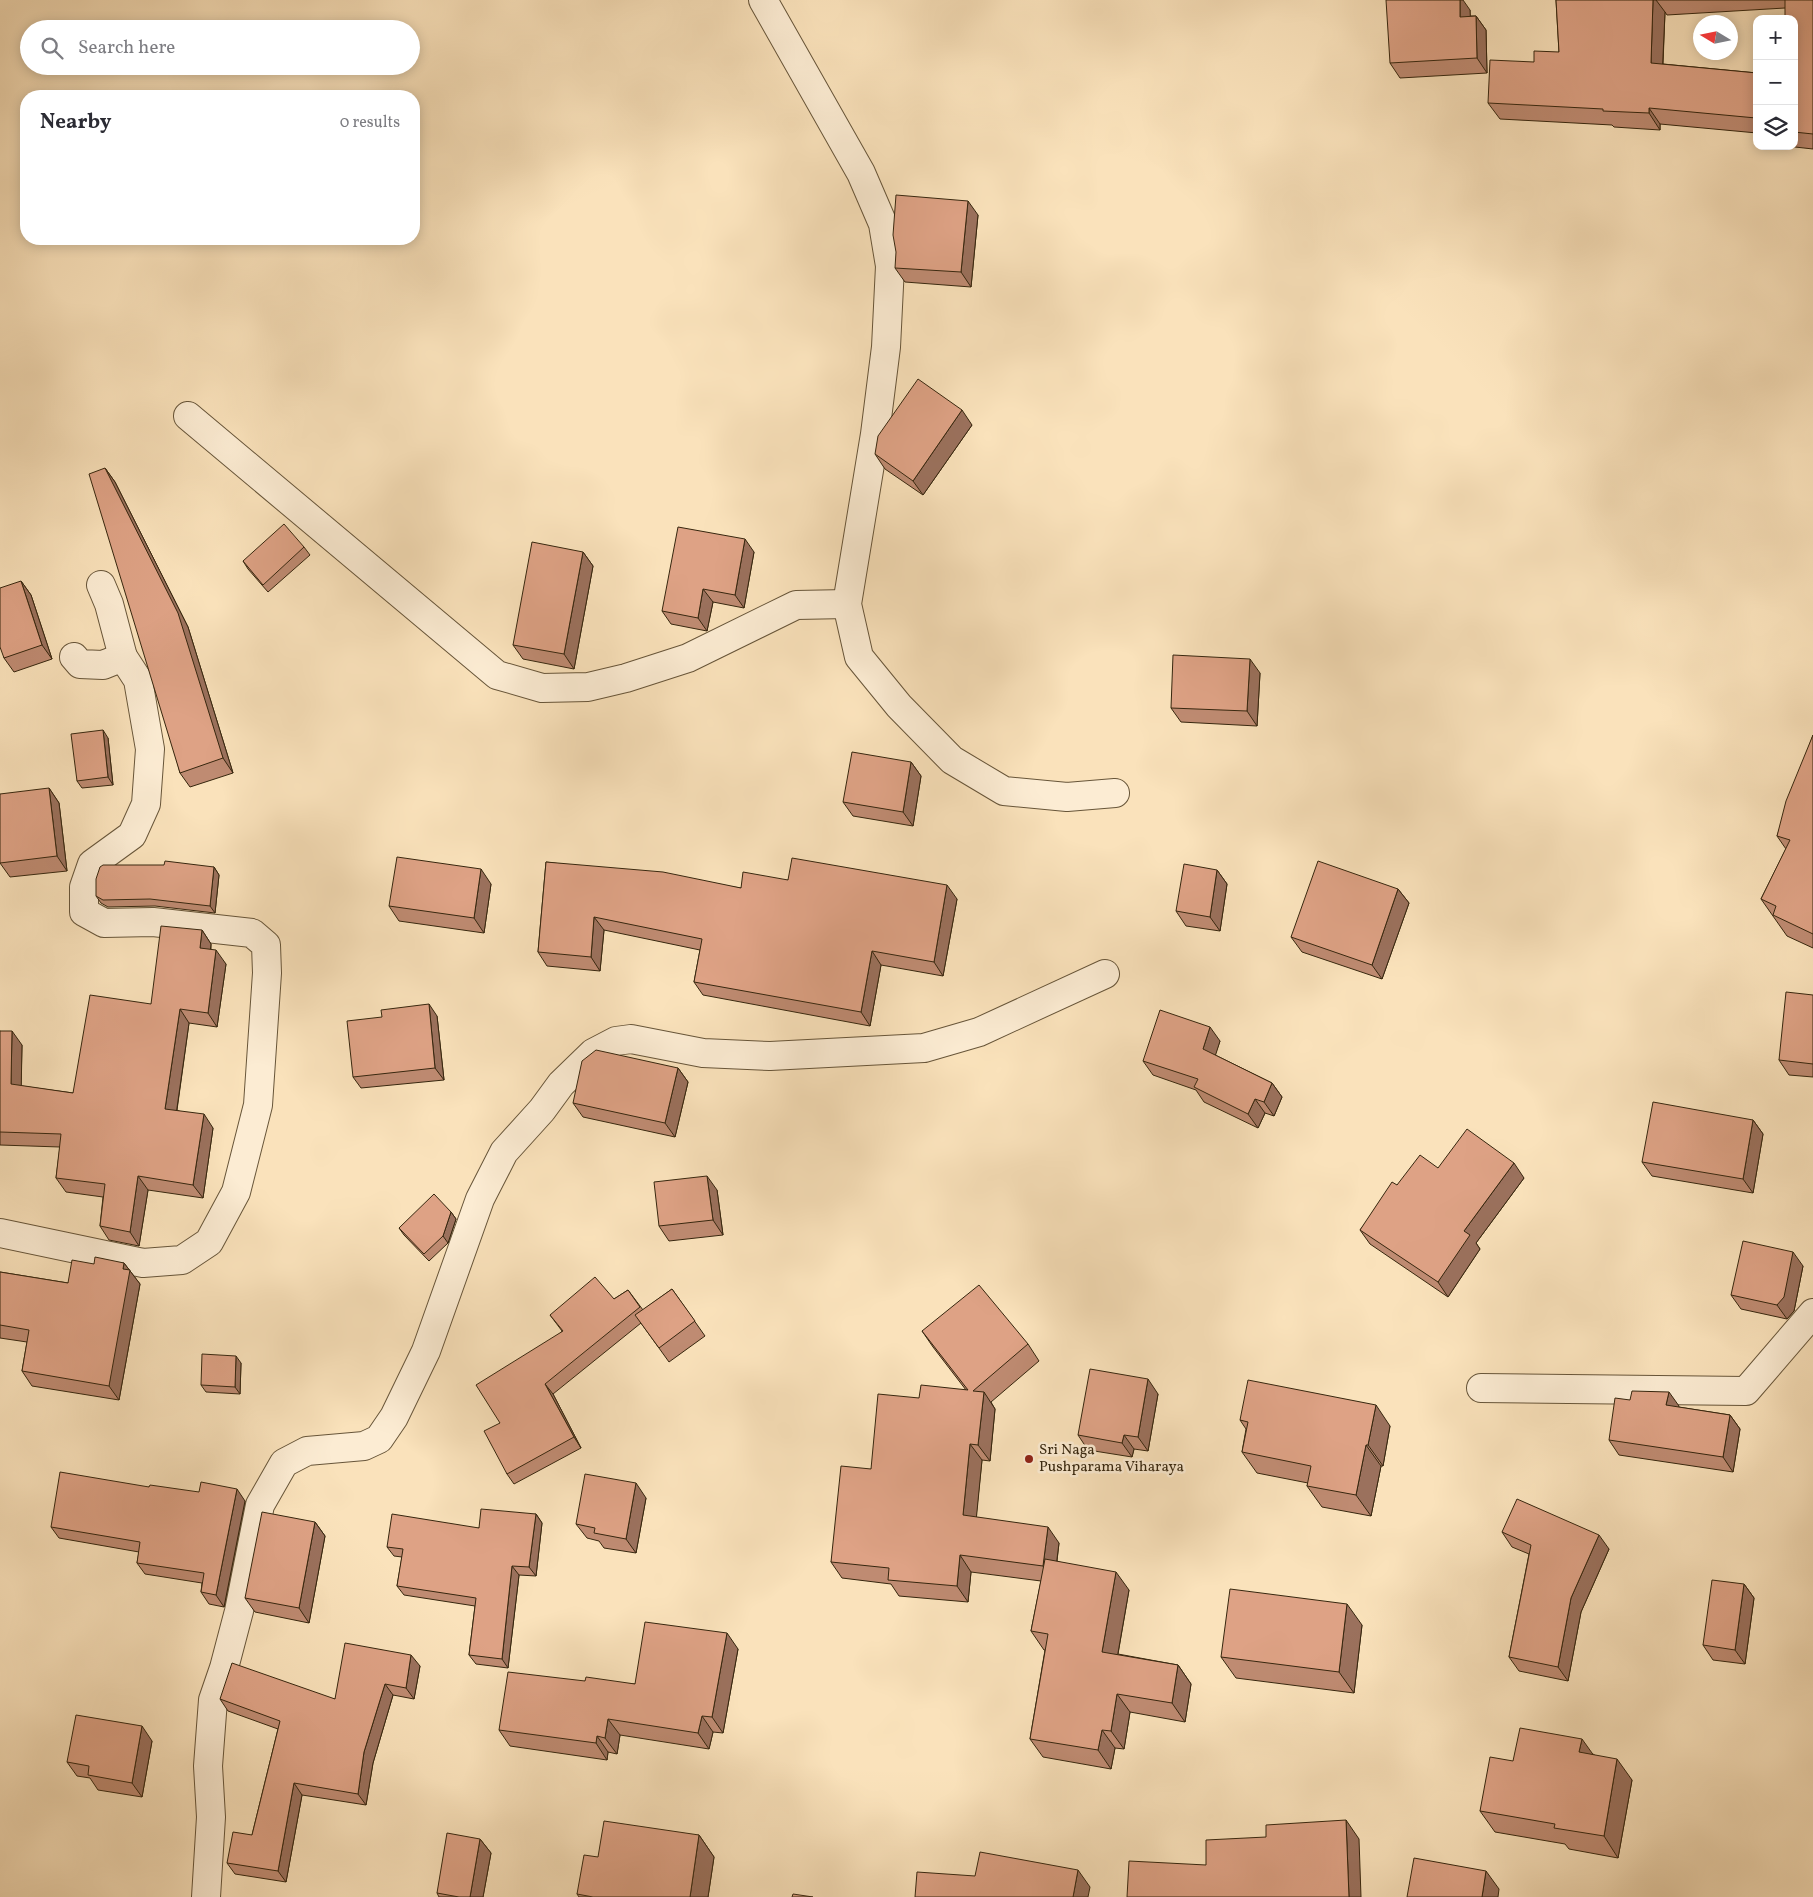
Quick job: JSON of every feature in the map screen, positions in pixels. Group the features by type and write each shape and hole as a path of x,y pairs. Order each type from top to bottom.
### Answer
{"street":[{"path":"763,0 861,173 883,224 890,266 886,346 875,434 847,604 859,657 899,706 952,760 1004,791 1066,797 1115,793"},
{"path":"188,416 497,676 542,688 588,687 626,678 688,658 796,605 847,604"},
{"path":"0,1233 143,1264 182,1260 209,1242 236,1192 258,1105 268,973 266,945 252,932 153,922 104,923 84,912 84,887 92,864 132,835 146,804 150,749 138,680 123,657 109,604 101,585"},
{"path":"74,657 80,664 102,665 123,657"},
{"path":"206,1897 211,1817 208,1766 214,1700 239,1611 260,1505 284,1463 307,1451 364,1446 379,1439 394,1417 426,1351 480,1200 504,1152 542,1110 561,1084 593,1053 616,1040 631,1039 703,1053 770,1056 924,1048 979,1032 1105,974"},
{"path":"1482,1388 1746,1391 1813,1314"}],"building":[{"path":"1386,0 1460,0 1460,17 1476,16 1477,58 1390,63"},
{"path":"1556,0 1653,0 1651,63 1753,73 1753,118 1649,108 1649,113 1488,103 1490,60 1534,62 1534,51 1559,52"},
{"path":"1785,0 1813,0 1813,134 1798,132 1798,15 1785,15"},
{"path":"896,195 968,201 961,272 895,268 896,252 893,235"},
{"path":"918,379 962,410 913,481 875,454 878,436"},
{"path":"105,468 178,613 223,758 180,773 89,474"},
{"path":"284,524 304,547 263,585 243,561"},
{"path":"678,527 745,539 735,595 703,589 698,618 662,611"},
{"path":"532,542 583,552 564,654 513,645"},
{"path":"21,581 42,645 4,658 0,647 0,588"},
{"path":"1173,655 1250,659 1247,711 1171,708"},
{"path":"103,730 108,777 77,781 71,734"},
{"path":"1813,735 1813,934 1773,915 1776,906 1761,899 1790,840 1777,836 1786,801"},
{"path":"852,752 911,762 903,812 843,802"},
{"path":"49,788 57,856 0,863 0,794"},
{"path":"397,857 481,869 474,918 389,906"},
{"path":"792,858 947,885 934,962 872,951 861,1012 694,982 702,939 594,917 591,957 538,952 546,862 663,872 741,888 743,872 788,880"},
{"path":"165,861 214,867 210,906 150,899 103,900 96,896 96,879 100,867 103,865 164,865"},
{"path":"1318,861 1398,889 1372,965 1291,937"},
{"path":"1184,864 1217,870 1210,917 1176,911"},
{"path":"161,926 202,930 200,948 216,950 208,1013 180,1009 165,1109 204,1114 193,1185 138,1176 130,1232 100,1226 105,1184 56,1178 61,1134 0,1132 0,1031 12,1031 11,1084 73,1093 90,995 151,1004"},
{"path":"1786,992 1813,995 1813,1064 1779,1060"},
{"path":"429,1004 435,1068 353,1077 347,1021 382,1017 381,1010"},
{"path":"1160,1010 1210,1027 1203,1049 1272,1083 1264,1102 1255,1099 1248,1114 1194,1087 1198,1079 1143,1061"},
{"path":"596,1050 678,1068 665,1123 573,1103 582,1061"},
{"path":"1653,1102 1753,1120 1743,1179 1642,1162"},
{"path":"1467,1129 1514,1163 1464,1231 1470,1235 1438,1282 1360,1230 1392,1182 1397,1185 1420,1155 1438,1168"},
{"path":"707,1176 713,1220 659,1226 654,1182"},
{"path":"434,1194 451,1212 443,1236 424,1254 399,1228"},
{"path":"1743,1241 1793,1252 1784,1297 1777,1305 1731,1295"},
{"path":"95,1257 124,1263 123,1269 130,1270 109,1386 22,1371 29,1330 0,1325 0,1272 68,1283 72,1260 94,1264"},
{"path":"595,1277 614,1299 628,1290 640,1307 545,1384 574,1437 507,1474 484,1431 500,1423 476,1385 563,1331 550,1315"},
{"path":"979,1285 1028,1344 973,1391 984,1392 978,1445 970,1444 963,1515 1048,1527 1043,1566 960,1555 957,1586 888,1580 889,1568 831,1562 841,1466 871,1469 878,1394 919,1398 921,1385 968,1390 922,1331"},
{"path":"672,1289 695,1321 659,1348 635,1315"},
{"path":"202,1354 236,1356 235,1387 201,1385"},
{"path":"1090,1369 1148,1379 1138,1437 1124,1435 1122,1443 1078,1435"},
{"path":"1248,1380 1376,1405 1356,1495 1307,1486 1311,1466 1242,1452 1248,1422 1240,1420"},
{"path":"1632,1391 1669,1392 1666,1405 1730,1415 1723,1457 1609,1440 1615,1398 1630,1400"},
{"path":"60,1472 149,1487 150,1485 199,1492 201,1482 237,1489 216,1595 201,1592 204,1573 137,1563 140,1542 51,1527"},
{"path":"585,1474 636,1483 626,1539 594,1533 595,1528 576,1524"},
{"path":"1517,1499 1599,1535 1571,1598 1558,1667 1509,1657 1531,1545 1502,1532"},
{"path":"481,1509 536,1514 529,1567 512,1566 502,1659 469,1655 476,1598 397,1586 403,1549 387,1547 392,1514 479,1528"},
{"path":"262,1512 315,1522 299,1608 245,1598"},
{"path":"1045,1559 1116,1572 1102,1652 1178,1665 1172,1703 1117,1694 1111,1731 1102,1730 1098,1750 1030,1739 1048,1634 1031,1631"},
{"path":"1712,1580 1744,1584 1735,1650 1703,1645"},
{"path":"1230,1589 1347,1604 1339,1672 1221,1657"},
{"path":"645,1622 727,1633 712,1717 702,1716 698,1733 608,1719 605,1738 597,1736 596,1743 499,1730 508,1672 585,1681 586,1677 635,1684"},
{"path":"345,1643 411,1655 406,1688 385,1684 364,1752 358,1794 294,1783 278,1871 227,1863 233,1832 252,1835 280,1721 220,1699 232,1663 335,1699"},
{"path":"76,1715 142,1726 132,1783 88,1775 89,1766 67,1762"},
{"path":"1520,1728 1582,1739 1579,1752 1617,1759 1604,1836 1554,1828 1555,1824 1480,1811 1490,1757 1513,1761"},
{"path":"1346,1820 1349,1897 1127,1897 1129,1861 1206,1865 1206,1840 1266,1837 1266,1825"},
{"path":"604,1821 699,1835 690,1897 593,1897 577,1894 584,1855 598,1857"},
{"path":"447,1833 480,1839 470,1897 437,1893"},
{"path":"980,1852 1078,1870 1073,1897 915,1897 917,1872 975,1876"},
{"path":"1414,1858 1486,1871 1482,1897 1407,1897"},
{"path":"793,1894 813,1897 792,1897"}],"place":[{"name":"Sri Naga Pushparama Viharaya","path":"1029,1459"}]}
